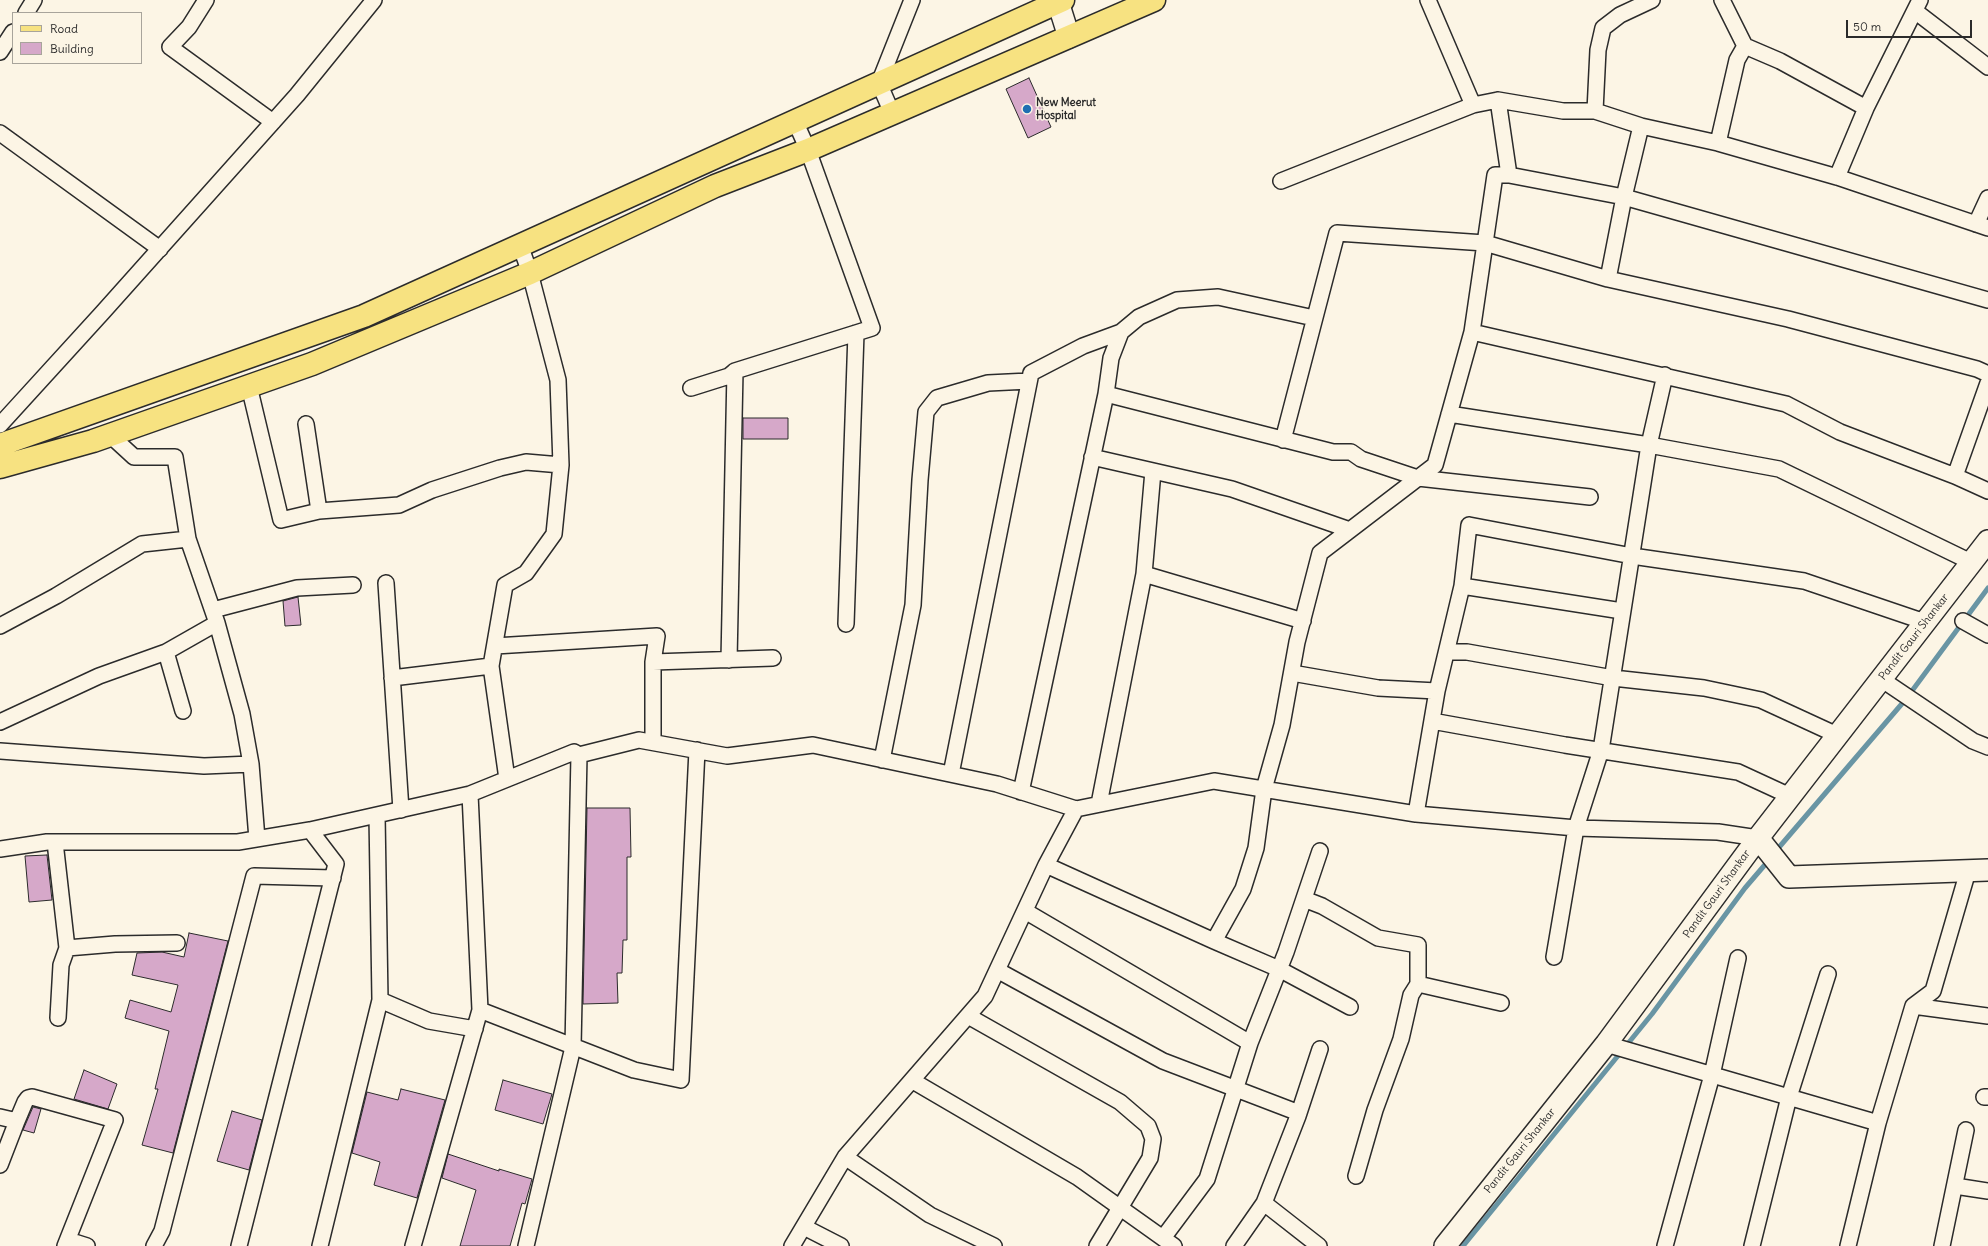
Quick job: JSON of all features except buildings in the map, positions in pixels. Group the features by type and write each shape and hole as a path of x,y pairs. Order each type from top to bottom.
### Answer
{"main road":[{"path":"0,467 110,435 312,364 530,273 715,186 808,150 1154,0"},
{"path":"0,445 364,316 1060,1"},
{"path":"220,367 239,390"}],"street":[{"path":"27,12 34,0"},
{"path":"206,0 189,27 170,47 273,122"},
{"path":"0,425 297,95 374,0"},
{"path":"892,113 879,83 912,0"},
{"path":"1428,0 1473,105"},
{"path":"1595,111 1598,50 1603,28 1620,15 1652,0"},
{"path":"1722,0 1745,46 1780,62 1866,108"},
{"path":"1060,1 1069,37"},
{"path":"1837,177 1866,108 1917,6 1988,67"},
{"path":"0,52 12,34"},
{"path":"1718,143 1737,60 1745,46"},
{"path":"1498,100 1509,175"},
{"path":"1281,181 1473,105 1498,100 1563,111 1595,111 1641,126 1718,143 1837,177 1982,226 1988,198"},
{"path":"691,388 729,376 735,371 872,328 808,150 795,121"},
{"path":"1608,279 1624,197 1641,126"},
{"path":"0,133 160,249"},
{"path":"1214,941 1243,889 1256,848 1264,789 1282,725 1303,621 1320,553 1435,464 1472,332 1495,175 1509,175 1624,197 1988,300"},
{"path":"1283,440 1337,233 1485,243 1608,279 1788,319 1977,369 1988,374"},
{"path":"507,779 491,666 505,585 526,573 554,534 561,465 558,380 530,273 520,245"},
{"path":"951,774 1031,373 1083,346 1121,332 1139,317 1177,300 1218,297 1314,318"},
{"path":"1021,792 1106,394 1111,358 1121,332"},
{"path":"1472,332 1665,375 1786,404 1840,432 1955,476 1988,491"},
{"path":"846,624 856,333"},
{"path":"729,660 735,371"},
{"path":"1554,957 1576,828 1601,750 1649,445 1665,375"},
{"path":"882,760 913,605 926,412 937,398 988,382 1029,381"},
{"path":"1955,476 1988,384"},
{"path":"239,390 281,520 320,511 399,505 432,490 500,468 526,462 561,465"},
{"path":"1106,394 1333,452 1351,452 1361,459 1418,478 1590,497"},
{"path":"1449,414 1649,445 1779,470 1971,562"},
{"path":"306,424 320,511"},
{"path":"110,435 134,457 175,457 188,538 215,617 242,714 251,764 257,838"},
{"path":"1092,457 1232,489 1350,530"},
{"path":"1099,804 1144,574 1153,471"},
{"path":"1416,814 1437,691 1462,586 1469,525 1632,556 1804,581 1925,622"},
{"path":"0,626 56,596 142,544 188,538"},
{"name":"Pandit Gauri Shankar","path":"1445,1246 1606,1044 1758,838 1988,541"},
{"path":"1144,574 1303,621"},
{"path":"386,582 401,810"},
{"path":"0,722 99,676 166,652 215,617 297,588 353,585"},
{"path":"1462,586 1622,611"},
{"path":"1963,621 1988,635"},
{"path":"495,646 657,636 653,662 653,742"},
{"path":"166,652 183,711"},
{"path":"1447,652 1467,652 1613,678 1704,688 1761,700 1838,735"},
{"path":"653,662 774,658"},
{"path":"392,678 491,666"},
{"path":"1292,673 1378,688 1437,691"},
{"path":"1881,679 1973,741 1988,747"},
{"path":"1432,721 1738,772 1790,796"},
{"path":"0,849 55,842 238,842 310,830 470,794 574,752 579,755 639,740 727,756 813,745 997,784 1076,810 1214,781 1416,814 1576,828 1718,832 1758,838 1789,877 1978,870 1933,991 1913,1006 1878,1123 1848,1246"},
{"path":"480,1010 634,1070 681,1080 697,750"},
{"path":"0,751 204,766 251,764"},
{"path":"526,1246 572,1046 579,755"},
{"path":"413,1246 480,1010 470,794"},
{"path":"792,1246 846,1157 985,996 1046,865 1076,810"},
{"path":"320,1246 380,1000 377,815"},
{"path":"239,1246 336,864 310,830"},
{"path":"55,842 67,948 61,965 58,1018"},
{"path":"913,1081 1077,1177 1169,1242 1207,1179 1250,1043 1279,969 1320,851"},
{"path":"1046,865 1279,969 1350,1007"},
{"path":"154,1246 162,1231 254,876 333,878"},
{"path":"1304,899 1322,906 1378,938 1418,946 1418,984 1411,994 1401,1039 1375,1110 1356,1176"},
{"path":"1025,911 1250,1043"},
{"path":"67,948 115,944 176,943"},
{"path":"1665,1246 1712,1074 1738,958"},
{"path":"997,970 1163,1061 1299,1113"},
{"path":"1752,1246 1789,1097 1828,974"},
{"path":"1418,984 1501,1003"},
{"path":"380,1000 429,1021 475,1029"},
{"path":"1913,1006 1988,1016"},
{"path":"968,1016 1120,1102 1148,1126 1153,1139 1150,1158 1097,1246"},
{"path":"1606,1044 1878,1123"},
{"path":"1234,1246 1264,1203 1299,1113 1320,1049"},
{"path":"0,1165 25,1102 28,1098 32,1097 115,1120 67,1243 87,1246"},
{"path":"0,1117 17,1122"},
{"path":"1942,1246 1966,1130"},
{"path":"846,1157 930,1215 994,1246"},
{"path":"1955,1186 1988,1191"},
{"path":"1264,1203 1319,1246"},
{"path":"804,1227 841,1246"}],"waterway":[{"path":"1775,852 1906,699 1988,588"},
{"path":"1463,1246 1652,1014 1745,888 1769,860"}],"place":[{"name":"New Meerut Hospital","path":"1027,109"}]}
